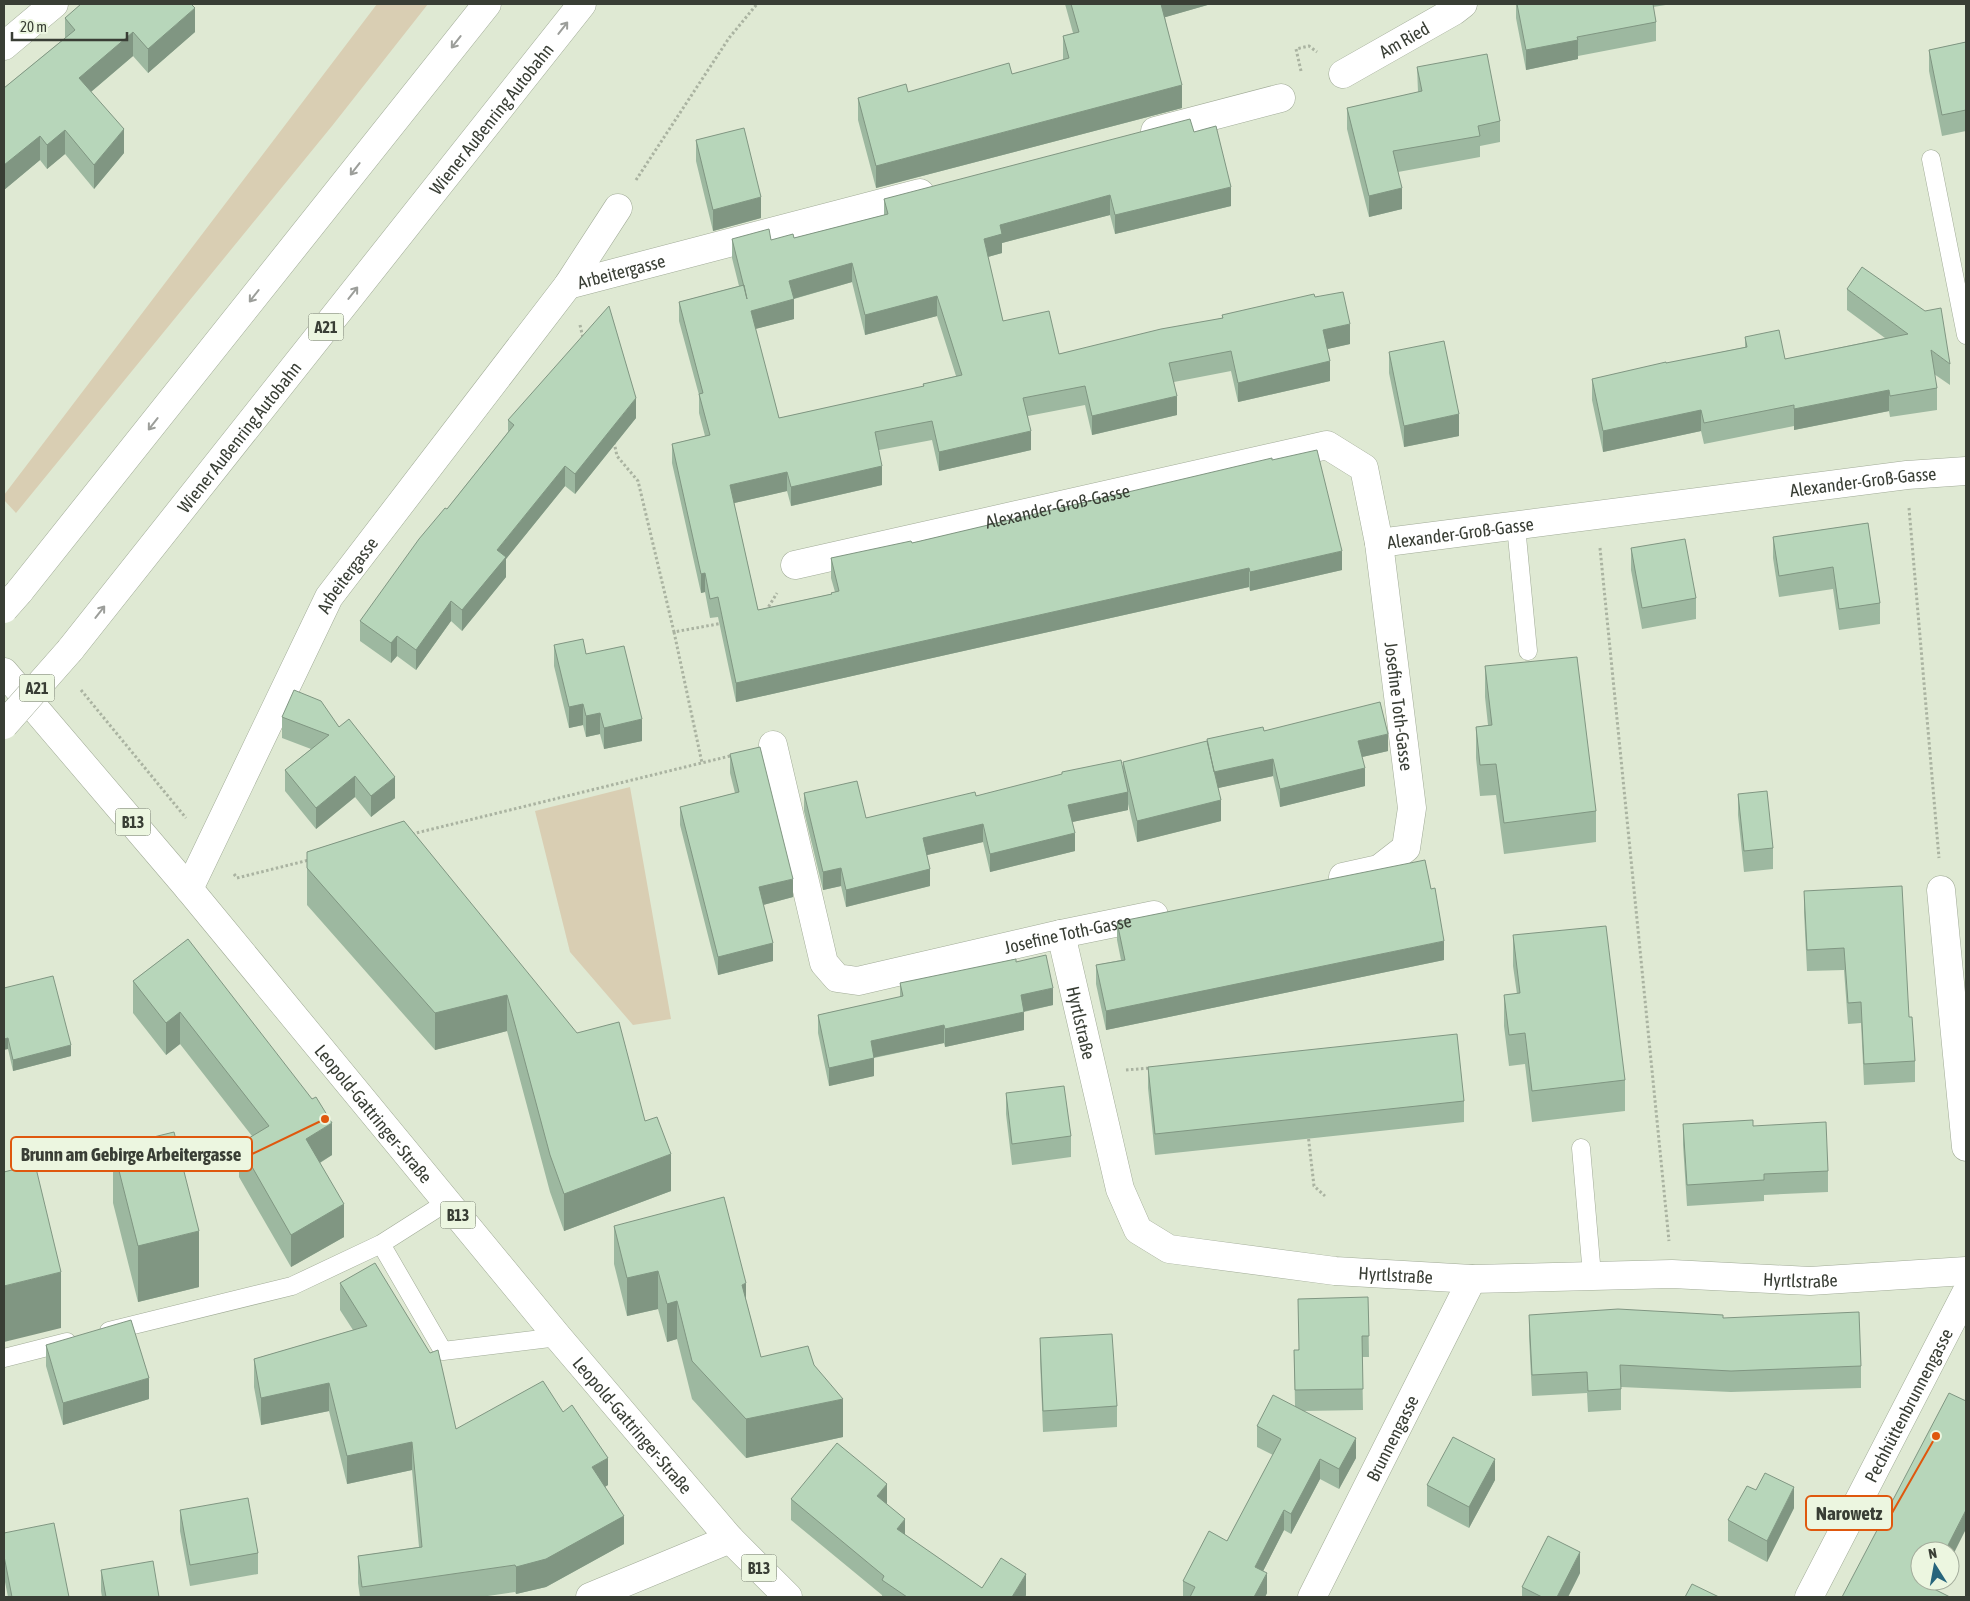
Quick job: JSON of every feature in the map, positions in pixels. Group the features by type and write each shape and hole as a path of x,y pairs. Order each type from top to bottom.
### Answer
{"main road":[{"path":"4,46 54,4"},
{"path":"12,601 487,4"},
{"name":"Wiener Außenring Autobahn","path":"4,725 70,650 582,4"},
{"name":"Am Ried","path":"1343,74 1454,11 1463,4"},
{"path":"1127,139 1282,98"},
{"name":"Arbeitergasse","path":"189,889 329,597 568,284 944,186"},
{"path":"568,284 618,208"},
{"name":"Alexander-Groß-Gasse","path":"795,565 1327,445 1364,468 1379,543 1907,475 1966,471"},
{"name":"Josefine Toth-Gasse","path":"1321,881 1379,869 1406,848 1412,808 1379,543"},
{"name":"Leopold-Gattringer-Straße","path":"4,672 189,889 558,1337 730,1539 788,1597"},
{"name":"Josefine Toth-Gasse","path":"773,746 824,963 837,978 858,981 1061,934 1177,910"},
{"path":"1941,890 1966,1147"},
{"name":"Hyrtlstraße","path":"1061,934 1120,1189 1138,1230 1169,1249 1335,1271 1472,1279 1672,1274 1810,1280 1966,1271"},
{"name":"Brunnengasse","path":"1312,1597 1472,1279"},
{"name":"Pechhüttenbrunnengasse","path":"1809,1597 1966,1293"},
{"path":"590,1597 730,1539"}],"lane":[{"path":"1931,159 1966,335"},
{"path":"1516,526 1528,651"},
{"path":"1581,1148 1592,1276"},
{"path":"4,1358 292,1286 381,1244 447,1202"},
{"path":"381,1244 443,1351 558,1337"}],"path":[{"path":"618,208 729,38 757,4"},
{"path":"568,284 584,342"},
{"path":"612,436 618,456 638,481 674,632 702,763"},
{"path":"1907,475 1941,890"},
{"path":"1597,516 1672,1274"},
{"path":"763,615 795,565"},
{"path":"674,632 728,622"},
{"path":"78,687 209,847 237,878 314,858"},
{"path":"411,834 773,746"},
{"path":"1094,1074 1152,1068"},
{"path":"1307,1129 1314,1186 1325,1196"}],"shaded area":[{"path":"377,4 428,4 332,126 16,513 4,500 4,495"},
{"path":"630,787 671,1019 633,1025 570,952 535,811"}],"building":[{"path":"81,4 191,4 195,8 148,49 133,32 79,78 124,129 94,165 65,130 47,145 40,136 4,165 4,88 75,30 65,18"},
{"path":"1071,4 1161,4 1182,85 876,166 858,98 906,84 908,92 1009,63 1012,74 1069,58 1063,36 1079,32"},
{"path":"1517,4 1653,4 1656,22 1577,37 1578,40 1526,50"},
{"path":"1966,42 1966,110 1942,115 1929,50"},
{"path":"1487,54 1500,121 1478,126 1480,136 1393,151 1402,188 1369,196 1347,108 1422,91 1417,67"},
{"path":"1190,119 1194,132 1216,126 1231,187 1115,215 1110,195 1000,225 1002,234 984,239 1003,321 1049,311 1059,354 1161,329 1223,318 1222,315 1314,294 1315,297 1343,292 1350,324 1323,330 1330,361 1238,383 1231,351 1169,363 1177,396 1092,416 1085,386 1023,398 1031,431 939,452 932,421 875,432 882,466 791,487 787,472 730,485 758,610 839,591 831,558 911,541 912,543 1272,458 1272,460 1317,450 1342,551 1250,572 1249,568 736,683 718,597 710,599 705,573 701,574 672,444 710,435 699,394 703,393 679,302 744,285 732,239 769,229 771,240 793,234 794,238 888,214 884,199","holes":["852,263 865,315 937,296 962,375 923,384 924,386 779,418 751,311 794,299 789,281"]},
{"path":"744,128 761,197 713,210 696,140"},
{"path":"1862,267 1925,311 1941,308 1950,364 1931,350 1937,388 1890,396 1889,390 1794,409 1794,405 1704,423 1701,410 1603,431 1592,379 1666,362 1747,347 1745,337 1779,330 1785,359 1908,334 1847,289"},
{"path":"609,306 636,398 575,474 565,466 497,550 506,557 462,610 451,601 416,650 397,636 391,643 360,621 419,539 445,508 447,509 514,425 508,420"},
{"path":"1444,341 1459,414 1404,426 1389,352"},
{"path":"1868,523 1880,603 1839,609 1833,567 1779,576 1773,537"},
{"path":"1685,539 1696,598 1642,608 1631,548"},
{"path":"583,639 586,654 624,646 642,719 604,728 600,713 586,716 583,704 569,707 554,645"},
{"path":"1577,657 1596,811 1504,823 1496,764 1480,765 1476,727 1492,725 1485,666"},
{"path":"294,690 321,701 339,727 349,719 395,777 371,796 355,776 316,808 285,770 329,735 282,717"},
{"path":"1380,702 1388,734 1358,741 1365,768 1280,789 1273,759 1214,772 1207,739 1263,727 1264,731"},
{"path":"1207,741 1221,800 1137,821 1123,762"},
{"path":"760,747 793,879 759,887 773,943 718,957 680,807 739,792 730,754"},
{"path":"1121,760 1128,792 1068,805 1075,833 990,854 983,824 923,838 930,869 846,890 841,868 823,872 804,793 857,781 866,818 975,792 976,796 1062,774 1062,772"},
{"path":"1767,791 1773,848 1744,851 1738,794"},
{"path":"404,821 577,1033 619,1022 645,1121 657,1117 671,1154 564,1194 550,1155 507,995 435,1013 307,868 307,852"},
{"path":"1425,860 1431,889 1435,888 1444,941 1106,1011 1096,965 1125,960 1117,922"},
{"path":"1902,886 1909,1017 1912,1017 1915,1061 1864,1064 1861,1002 1848,1003 1844,948 1807,950 1804,891"},
{"path":"1606,926 1625,1080 1532,1091 1525,1033 1509,1035 1504,995 1520,993 1513,935"},
{"path":"188,939 312,1099 316,1097 332,1123 306,1139 344,1204 291,1235 239,1144 269,1126 180,1012 166,1023 133,981"},
{"path":"1046,955 1053,988 1021,995 1024,1012 945,1029 944,1025 871,1041 874,1058 829,1068 818,1015 903,996 900,983 1016,959 1016,962"},
{"path":"53,976 71,1045 13,1060 8,1038 4,1039 4,988"},
{"path":"1457,1034 1464,1101 1155,1134 1148,1067"},
{"path":"1064,1086 1071,1136 1012,1144 1006,1093"},
{"path":"1753,1120 1753,1126 1826,1122 1828,1171 1764,1174 1764,1180 1687,1185 1683,1124"},
{"path":"174,1132 199,1231 138,1246 113,1147"},
{"path":"35,1164 61,1272 4,1286 4,1172"},
{"path":"724,1197 746,1283 742,1285 761,1357 808,1346 814,1365 843,1399 746,1419 692,1361 677,1301 667,1304 658,1271 627,1278 614,1226"},
{"path":"375,1263 430,1353 438,1350 456,1429 543,1381 563,1412 572,1405 608,1458 592,1467 624,1516 546,1559 516,1567 515,1565 362,1587 358,1556 422,1547 412,1442 347,1456 329,1383 261,1398 254,1359 367,1326 340,1283"},
{"path":"1368,1297 1369,1336 1362,1336 1363,1389 1295,1390 1294,1350 1299,1350 1298,1299"},
{"path":"1618,1309 1723,1315 1723,1318 1859,1312 1861,1366 1731,1371 1620,1365 1621,1389 1588,1391 1587,1372 1532,1375 1529,1315"},
{"path":"131,1320 149,1378 63,1403 46,1345"},
{"path":"1112,1334 1117,1406 1043,1411 1040,1338"},
{"path":"1949,1393 1966,1401 1966,1510 1950,1541 1910,1541 1910,1591 1938,1591 1950,1597 1842,1597"},
{"path":"1273,1395 1356,1438 1339,1469 1320,1459 1291,1514 1284,1510 1255,1567 1267,1573 1254,1597 1190,1597 1195,1587 1183,1581 1209,1531 1227,1541 1281,1439 1257,1426"},
{"path":"1453,1437 1495,1459 1469,1507 1427,1485"},
{"path":"837,1443 887,1484 877,1496 905,1519 897,1529 982,1588 1001,1558 1026,1574 1012,1597 907,1597 882,1580 884,1576 791,1499"},
{"path":"1765,1473 1794,1487 1767,1541 1728,1520 1747,1486 1756,1490"},
{"path":"248,1498 258,1553 190,1565 180,1510"},
{"path":"54,1523 69,1597 12,1597 4,1556 4,1533"},
{"path":"1548,1536 1580,1552 1557,1597 1542,1597 1522,1587"},
{"path":"153,1561 159,1597 106,1597 101,1570"},
{"path":"1692,1584 1719,1597 1685,1597"}],"place":[{"name":"Brunn am Gebirge Arbeitergasse","path":"325,1119"},
{"name":"Narowetz","path":"1936,1436"}]}
